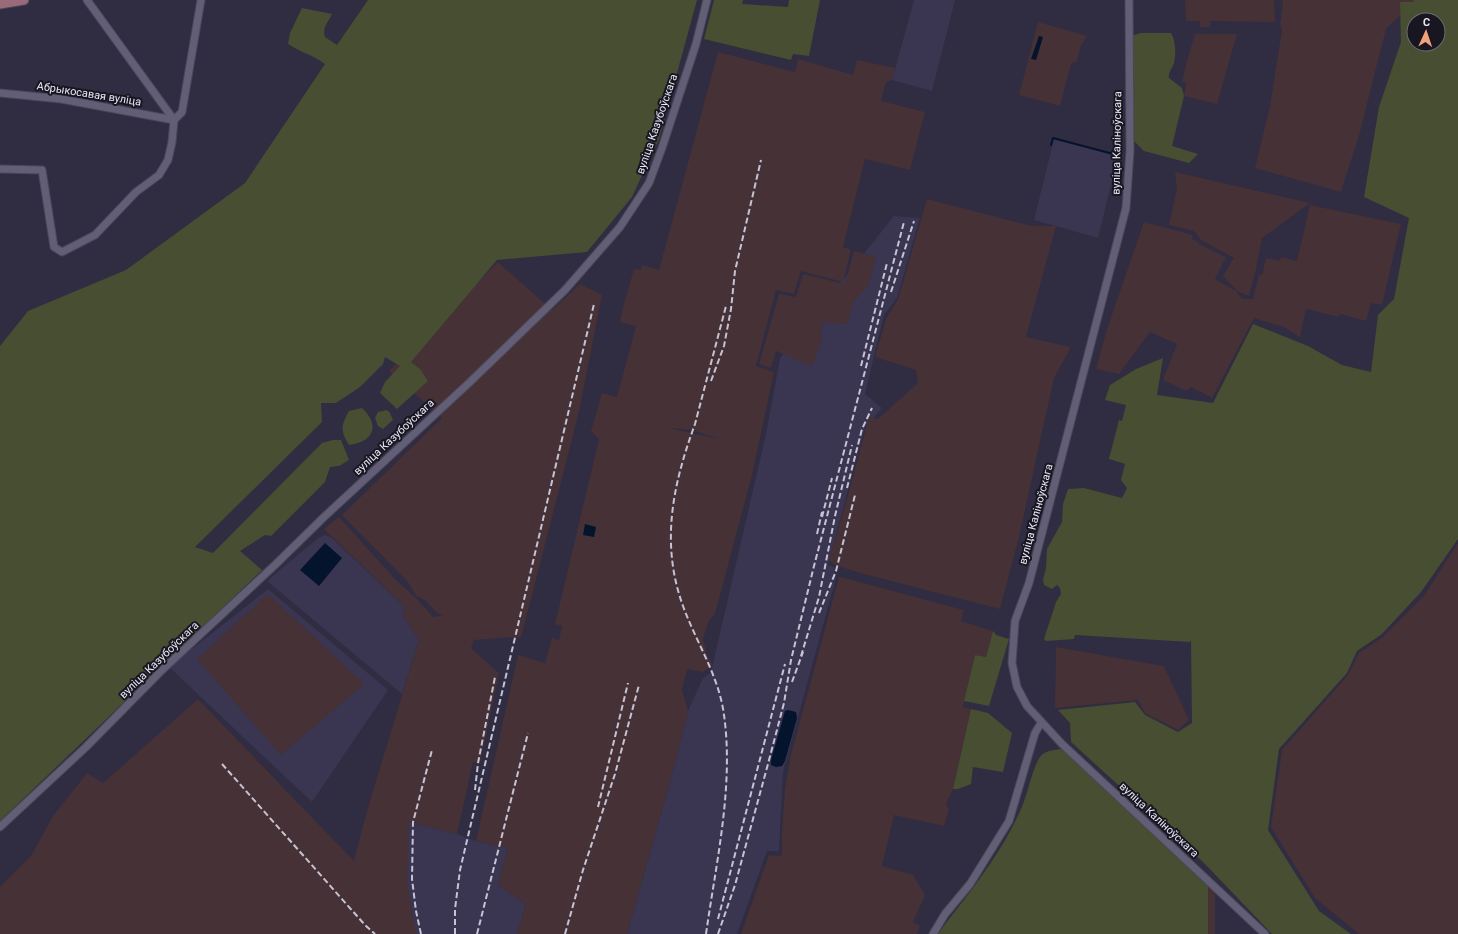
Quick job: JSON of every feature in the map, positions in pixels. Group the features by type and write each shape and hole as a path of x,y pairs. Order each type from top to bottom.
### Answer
{"main road":[{"path":"0,4 24,0"}],"street":[{"path":"87,0 174,120"},
{"path":"0,169 42,170 54,247 62,252 95,235 136,192 159,175 168,160 172,142 174,120 182,112 201,0"},
{"name":"вуліца Казубоўскага","path":"0,827 86,747 160,672 548,307 565,290 620,227 649,183 696,44 707,0"},
{"name":"вуліца Каліноўскага","path":"1129,0 1130,151 1126,208 1029,583 1015,621 1012,662 1014,680 1020,696 1041,723 1265,934"},
{"name":"Абрыкосавая вуліца","path":"0,93 61,99 174,120"},
{"path":"933,934 945,914 970,884 1009,821 1035,733 1041,723"}],"shaded area":[{"path":"914,0 955,0 932,91 892,80"},
{"path":"1185,0 1274,0 1275,22 1210,21 1210,27 1200,27 1200,21 1186,21"},
{"path":"1283,0 1417,0 1386,29 1360,132 1341,192 1255,168 1270,106 1282,30 1280,25"},
{"path":"1038,22 1087,36 1081,45 1077,62 1071,64 1060,106 1019,95"},
{"path":"1195,34 1237,34 1217,104 1184,96 1186,83 1182,82"},
{"path":"718,52 795,72 798,59 853,75 857,60 895,68 892,80 886,82 881,101 925,112 910,170 865,159 843,247 851,250 843,282 801,271 794,294 776,290 756,366 774,372 752,475 715,614 709,620 703,639 707,655 713,665 703,672 687,669 682,690 688,711 671,778 627,934 517,934 526,904 498,885 508,848 476,841 518,655 545,663 552,638 559,640 562,626 555,624 599,439 591,431 602,393 617,397 636,326 620,322 634,269 641,270 642,265 659,270","holes":["669,428 693,430 718,439"]},
{"path":"1054,139 1118,156 1098,238 1034,220"},
{"path":"1175,172 1310,203 1262,238 1249,296 1237,291 1223,276 1234,258 1201,240 1194,231 1169,225 1177,188"},
{"path":"927,199 1032,226 1056,226 1026,337 1071,347 1054,378 1019,537 1000,609 864,574 837,566 829,561 869,417 878,419 918,383 916,370 875,357 886,319 898,299"},
{"path":"1310,205 1401,224 1382,305 1371,303 1366,321 1340,314 1339,317 1306,309 1300,337 1284,327 1254,318 1212,398 1191,387 1187,391 1163,380 1177,344 1150,332 1119,374 1096,369 1107,329 1144,222 1193,235 1192,239 1197,241 1199,244 1226,257 1215,279 1236,291 1242,299 1253,299 1259,275 1262,275 1266,258 1280,261 1281,257 1297,261"},
{"path":"894,216 920,218 897,298 884,315 865,394 882,408 865,427 828,565 834,567 836,578 783,772 779,851 767,851 737,934 627,934 671,778 688,711 703,678 711,672 766,434 780,358"},
{"path":"854,251 876,257 868,286 853,302 848,324 823,322 820,339 822,341 812,366 776,351 771,368 759,364 779,294 796,297 803,274 845,284"},
{"path":"498,262 552,310 580,284 602,295 579,412 521,638 512,637 474,640 471,648 499,673 480,763 473,762 457,834 409,822 407,882 416,934 0,934 0,887 31,856 53,816 87,773 103,783 198,699 354,861 367,811 419,639 403,616 405,607 324,529 339,517 396,580 417,599 433,617 444,615 437,613 425,600 416,596 408,582 342,515 442,418 389,371"},
{"path":"325,535 332,538 405,607 403,616 419,639 402,694 267,581 318,538"},
{"path":"1458,543 1458,934 1359,934 1315,898 1271,827 1282,750 1348,675 1359,653 1383,637 1424,596"},
{"path":"839,577 964,610 961,621 993,631 986,657 975,655 963,707 971,709 953,789 946,805 949,809 944,826 894,815 882,866 913,875 925,895 913,922 920,926 917,934 741,934 769,855 782,856 782,829 785,789 791,755"},
{"path":"268,589 388,690 312,802 169,667"},
{"path":"268,594 364,684 281,755 197,659"},
{"path":"1056,647 1164,666 1189,720 1178,730 1145,713 1138,700 1055,708"},
{"path":"367,811 457,834 476,841 508,848 498,885 526,904 517,934 407,934 354,861"},
{"path":"1210,886 1215,892 1215,934 1208,934 1208,887"}],"green space":[{"path":"368,0 697,0 659,139 632,197 587,252 497,260 411,362 420,369 428,381 397,409 380,393 385,382 400,366 385,357 383,364 360,387 336,403 321,403 322,422 195,547 213,553 322,443 333,440 341,440 349,460 339,466 330,467 325,482 271,536 265,535 240,551 262,570 0,821 0,346 28,311 126,270 245,183 325,64 288,44 290,33 302,8 332,14 326,25 324,34 325,37 337,45"},
{"path":"714,0 743,0 742,4 788,7 789,0 820,0 809,56 793,54 791,60 704,39"},
{"path":"1414,0 1458,0 1458,539 1421,592 1382,634 1357,651 1347,673 1279,749 1268,830 1319,911 1351,934 1272,934 1204,863 1071,742 1070,723 1058,710 1135,702 1145,715 1178,732 1192,723 1191,640 1190,642 1075,635 1074,639 1046,641 1044,639 1056,602 1061,594 1060,588 1057,585 1052,589 1044,585 1043,580 1046,568 1047,549 1062,522 1063,504 1068,489 1084,488 1122,498 1127,488 1121,480 1125,464 1109,459 1119,420 1122,421 1126,405 1105,400 1110,385 1136,369 1163,358 1157,395 1213,403 1253,324 1308,346 1342,365 1371,372 1378,315 1394,299 1409,218 1364,197 1379,107 1401,42 1400,2 1413,2"},
{"path":"1141,33 1171,33 1173,36 1175,56 1169,78 1182,88 1184,96 1172,146 1198,154 1189,163 1144,151 1134,141 1132,39 1134,35"},
{"path":"362,408 371,421 373,427 372,432 369,437 364,440 349,445 343,432 344,420 349,411"},
{"path":"387,410 393,420 383,429 378,426 375,418 378,412"},
{"path":"993,631 996,635 1009,639 989,706 964,701 975,655 986,657"},
{"path":"971,709 988,713 1012,733 1003,772 973,767 971,784 958,789 953,789"},
{"path":"1061,749 1069,754 1203,879 1208,887 1208,934 938,934 980,879 1007,837 1023,804 1034,770 1040,757 1052,750"}],"water":[{"path":"1039,36 1043,37 1036,60 1031,59"},
{"path":"585,524 596,527 594,537 583,535"},
{"path":"325,543 342,558 319,586 300,570"},
{"path":"788,710 796,712 797,718 785,761 782,766 776,767 771,765 771,760 785,711"}],"waterway":[{"path":"1051,145 1053,138 1117,155"}],"railway":[{"path":"711,381 724,346 731,309 735,271 761,160"},
{"path":"891,292 914,221"},
{"path":"718,934 735,885 784,703 791,660 814,566 904,222"},
{"path":"861,366 887,263"},
{"path":"455,934 455,909 460,870 594,304"},
{"path":"706,934 719,852 725,797 727,742 724,715 717,687 688,619 676,583 672,559 671,537 675,491 687,446 695,424 726,306"},
{"path":"847,488 862,429 872,408"},
{"path":"801,656 819,597 835,516 852,445"},
{"path":"822,517 832,478"},
{"path":"819,613 836,571 855,495"},
{"path":"817,534 822,512"},
{"path":"792,682 803,652"},
{"path":"718,919 785,664"},
{"path":"475,790 478,763 495,677"},
{"path":"598,807 628,683"},
{"path":"565,934 583,870 615,774 639,685"},
{"path":"477,934 528,733"},
{"path":"421,934 416,911 412,879 413,822 432,750"},
{"path":"222,764 365,925 375,934"}]}
